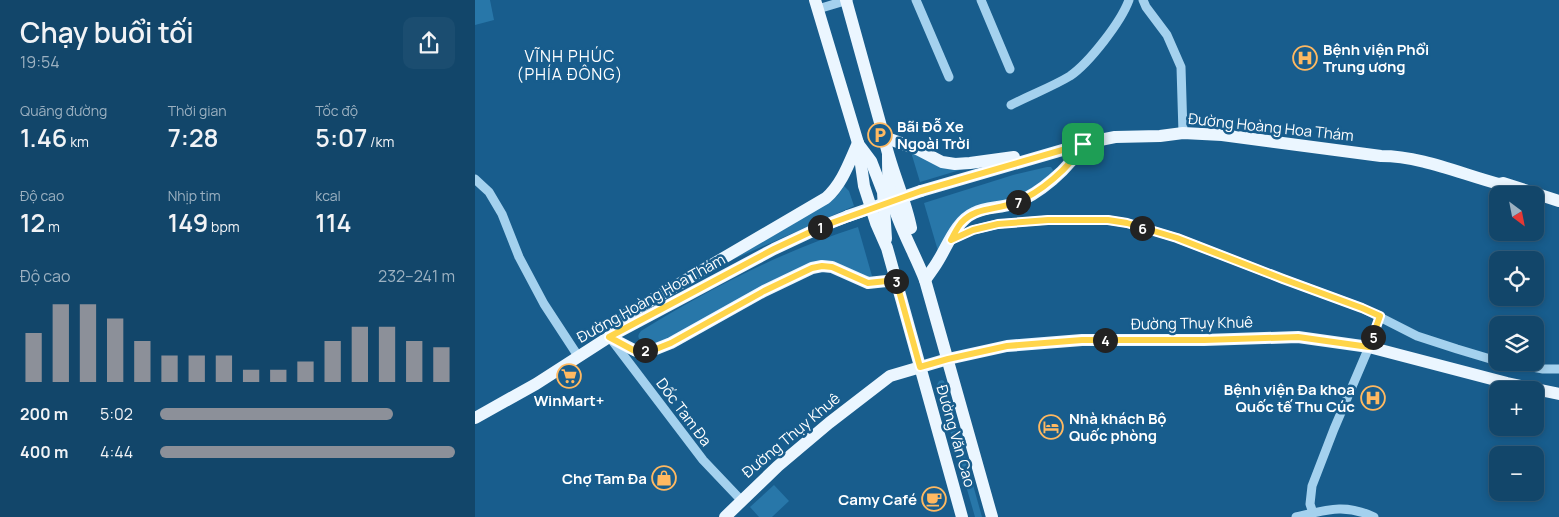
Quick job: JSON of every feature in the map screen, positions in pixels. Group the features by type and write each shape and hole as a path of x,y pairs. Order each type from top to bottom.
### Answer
{"main road":[{"name":"Đường Văn Cao","path":"847,0 888,155 910,223 915,254 925,280 992,517"},
{"name":"Đường Văn Cao","path":"816,5 858,143 864,186 887,248 962,517"},
{"name":"Đường Hoàng Hoa Thám","path":"475,418 536,384 609,337 774,249 848,216 921,191 1036,157 1115,137 1160,136 1183,133 1222,135 1393,156 1446,168 1499,184 1503,183 1559,201"},
{"path":"884,137 917,149 942,162 955,164 1025,155 1036,157"},
{"path":"858,143 834,191 826,198 626,315 609,337 635,351 656,349 671,343 764,291 812,268 822,266 832,267 868,283 896,280"},
{"path":"925,280 961,223 974,213 1014,203 1025,198 1049,183 1079,152 1083,144"},
{"name":"Đường Thụy Khuê","path":"725,517 777,466 890,376 948,359 1007,346 1082,340 1196,340 1298,337 1369,347 1507,383 1559,394"}],"street":[{"path":"816,5 847,0"},
{"path":"915,0 949,77"},
{"path":"981,0 1011,70"},
{"path":"1011,104 1056,84 1083,66 1119,19 1129,0"},
{"path":"1143,0 1167,35 1181,68 1183,133"},
{"path":"475,178 489,192 501,214 519,257 544,304 578,356"},
{"path":"951,240 973,230 998,224 1048,220 1108,220 1127,223 1177,238 1362,308 1417,336 1489,358"},
{"path":"1313,512 1310,504 1312,486 1380,316"},
{"name":"Dốc Tam Đa","path":"609,337 703,460 741,500"},
{"path":"1544,369 1559,369"},
{"path":"1296,517 1313,512 1341,508 1363,512 1374,517"}],"shaded area":[{"path":"475,0 490,0 494,20 475,25"},
{"path":"911,152 970,167 920,182"},
{"path":"1051,167 1052,173 1020,197 984,206 938,251 924,203 1013,175"},
{"path":"844,186 849,191 854,206 734,259 832,200"},
{"path":"858,227 872,276 868,277 836,263 678,335 656,343 641,341 639,338 641,331 693,300 747,272 801,248"},
{"path":"942,380 944,381 982,517 975,517 937,385"},
{"path":"774,485 789,501 772,517 759,517 750,507"}],"place":[{"name":"Bệnh viện Phổi Trung ương","path":"1305,58"},
{"name":"Bãi Đỗ Xe Ngoài Trời","path":"880,135"},
{"name":"WinMart+","path":"569,376"},
{"name":"Bệnh viện Đa khoa Quốc tế Thu Cúc","path":"1373,398"},
{"name":"Nhà khách Bộ Quốc phòng","path":"1051,427"},
{"name":"Chợ Tam Đa","path":"664,478"},
{"name":"Camy Café","path":"934,499"}],"district":[{"name":"VĨNH PHÚC (PHÍA ĐÔNG)","path":"570,65"}],"route":[{"path":"1083,144 1079,152 1049,183 1014,203 974,213 961,223 951,240 973,230 998,224 1048,220 1108,220 1127,223 1177,238 1380,316 1369,347 1298,337 1204,340 1082,340 1007,346 920,367 896,280 868,283 832,267 822,266 812,268 764,291 671,343 656,349 635,351 609,337 774,249 823,226 921,191 1083,144"}]}
